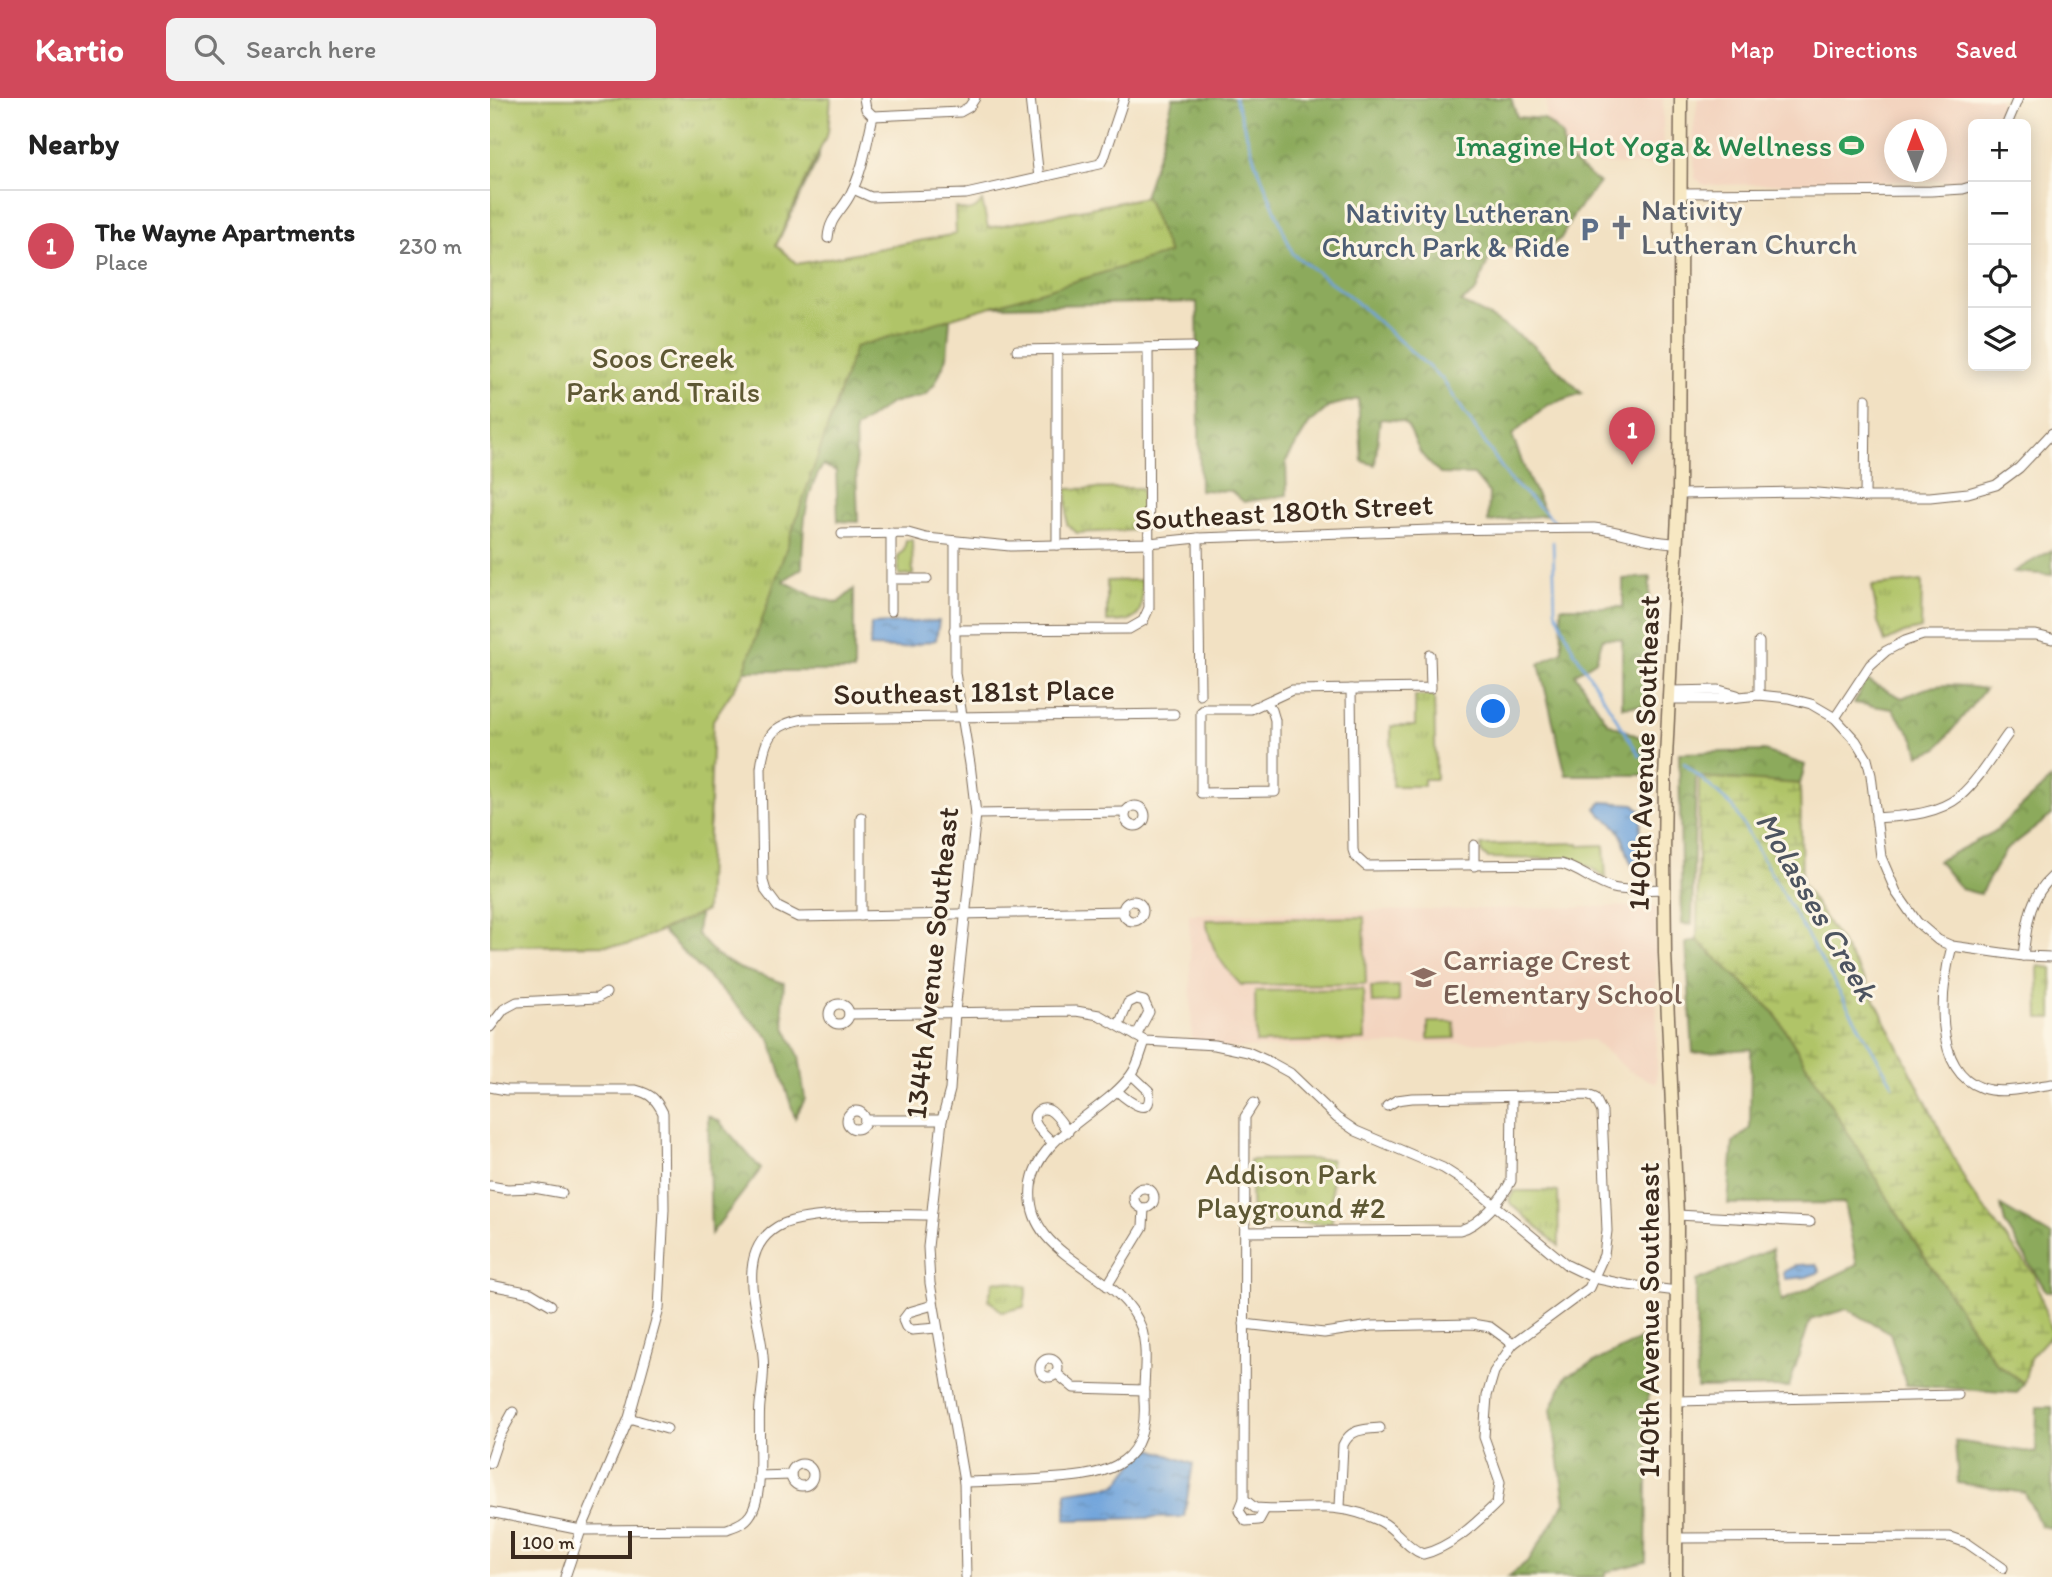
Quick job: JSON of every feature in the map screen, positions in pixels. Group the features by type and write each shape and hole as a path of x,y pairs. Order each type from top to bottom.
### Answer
{"main road":[{"name":"140th Avenue Southeast","path":"1676,1577 1677,1215 1664,889 1665,778 1678,543 1681,98"},
{"path":"1681,122 1689,98"}],"street":[{"path":"864,98 866,109 873,116 960,112 969,107 975,98"},
{"path":"1030,98 1039,178"},
{"path":"853,189 871,197 966,194 1100,164 1124,98"},
{"path":"2009,119 2018,98"},
{"path":"828,237 831,219 849,198 859,174 873,116"},
{"path":"1680,193 1931,191 1968,188"},
{"path":"1017,350 1192,347"},
{"path":"954,630 1129,629 1143,621 1149,608 1148,348"},
{"path":"1056,349 1057,545"},
{"path":"1865,496 1866,399"},
{"path":"1679,494 1805,492 1930,497 1969,493 1996,485 2019,468 2052,433"},
{"name":"Southeast 180th Street","path":"842,534 891,533 1010,546 1149,543 1198,538 1444,529 1594,528 1615,530 1656,543 1678,543"},
{"path":"891,533 891,611"},
{"path":"1198,538 1200,695"},
{"name":"134th Avenue Southeast","path":"955,541 955,673 976,814 964,915 950,1090 942,1120 928,1247 933,1306 964,1482 966,1577"},
{"path":"891,579 927,579"},
{"path":"1835,718 1870,665 1886,651 1905,641 1923,635 2035,635 2052,639"},
{"path":"1759,642 1759,695"},
{"path":"1266,703 1275,720 1275,792 1202,793 1201,712 1205,709 1251,709 1280,693 1292,690 1431,688 1430,654"},
{"path":"1351,689 1353,850 1367,866 1561,864 1580,870 1615,889 1664,889"},
{"path":"1670,695 1720,699 1759,695 1788,698 1811,704 1835,718 1856,741 1867,759 1881,858 1896,891 1925,929 1952,946 2023,956 2052,957"},
{"name":"Southeast 181st Place","path":"861,916 799,917 787,914 766,891 763,881 761,768 769,736 777,728 791,721 804,719 1174,714"},
{"path":"1875,818 1926,812 1961,795 2008,734"},
{"path":"976,814 1126,812"},
{"path":"861,817 861,916 1124,911"},
{"path":"1474,845 1474,866"},
{"path":"2023,956 2030,909 2036,894 2052,877"},
{"path":"1952,946 1945,973 1945,1040 1950,1056 1965,1076 1981,1088 1998,1090 2052,1084"},
{"path":"490,1027 504,1009 517,1002 597,998 606,993"},
{"path":"1119,1025 1128,1003 1136,999 1144,1001 1149,1012 1136,1036"},
{"path":"849,1014 1076,1011 1098,1015 1145,1041 1199,1044 1248,1052 1290,1073 1337,1118 1356,1131 1443,1168 1474,1188 1557,1258 1594,1278 1677,1291"},
{"path":"964,1482 1086,1477 1110,1471 1124,1461 1138,1441 1145,1417 1145,1352 1141,1326 1127,1304 1047,1239 1035,1223 1030,1204 1034,1168 1053,1143 1117,1091 1132,1075 1145,1041"},
{"path":"1117,1091 1136,1107 1146,1104 1150,1098 1149,1091 1132,1075"},
{"path":"490,1087 506,1090 636,1090 657,1100 663,1113 664,1209 659,1309 629,1418 581,1531 565,1577"},
{"path":"1248,1503 1265,1509 1340,1507 1389,1526 1411,1548 1423,1554 1437,1550 1478,1521 1497,1503 1500,1482 1484,1437 1487,1396 1494,1372 1513,1344 1589,1288 1604,1255 1607,1231 1602,1112 1595,1098 1587,1095 1412,1098 1397,1100 1387,1106"},
{"path":"1245,1232 1469,1228 1493,1205 1511,1181 1512,1097"},
{"path":"1254,1103 1245,1117 1244,1324 1248,1503 1239,1511 1244,1520 1251,1522 1259,1520 1265,1509"},
{"path":"1053,1143 1035,1124 1037,1111 1051,1111 1068,1132"},
{"path":"865,1120 942,1120"},
{"path":"490,1186 507,1189 534,1188 562,1193"},
{"path":"1107,1286 1143,1227 1144,1208"},
{"path":"490,1512 581,1531 727,1529 740,1524 750,1516 759,1476 763,1355 754,1305 752,1265 764,1236 779,1225 801,1218 930,1215"},
{"path":"1677,1215 1810,1222"},
{"path":"490,1285 531,1293 551,1305"},
{"path":"933,1306 909,1311 903,1320 906,1326 912,1329 937,1328"},
{"path":"1244,1324 1324,1333 1371,1326 1472,1324 1490,1327 1513,1344"},
{"path":"1056,1373 1074,1388 1143,1390"},
{"path":"1676,1401 1958,1395"},
{"path":"490,1463 498,1439 513,1412"},
{"path":"629,1418 667,1429"},
{"path":"1340,1507 1343,1445 1347,1436 1356,1430 1380,1428"},
{"path":"759,1476 791,1475"},
{"path":"1676,1538 1950,1537 1967,1543 2003,1568"}],"shaded area":[{"path":"1546,98 1663,98 1663,165 1546,164"},
{"path":"1698,98 1999,98 2001,102 1997,119 1968,119 1968,176 1962,180 1947,180 1947,119 1884,119 1884,182 1704,185 1695,178 1693,133"},
{"name":"Carriage Crest Elementary School","path":"1656,906 1657,1084 1628,1070 1593,1040 1192,1049 1189,914"}],"green space":[{"name":"Soos Creek Park and Trails","path":"490,98 831,98 828,132 776,245 797,264 956,234 955,207 970,210 982,201 988,228 1146,197 1169,253 855,347 743,675 713,720 706,911 628,945 490,946"},
{"path":"821,98 819,157 770,258 784,278 1139,212 1173,98 1511,98 1517,117 1544,119 1562,135 1564,155 1599,183 1574,214 1561,238 1540,254 1501,245 1488,261 1475,293 1461,302 1494,319 1533,345 1582,393 1548,405 1512,435 1529,480 1547,515 1488,522 1489,493 1474,475 1440,474 1420,452 1408,426 1399,421 1380,419 1375,465 1362,461 1358,399 1330,406 1309,424 1286,461 1287,495 1244,502 1231,491 1200,490 1197,302 951,307 947,357 935,384 925,395 891,403 855,429 858,522 838,521 836,471 823,465 811,489 808,502 802,568 783,581 813,596 838,603 854,589 854,671 742,671 712,706 705,797 710,819 697,934 716,955 741,969 784,983 782,1007 785,1027 799,1056 805,1099 795,1118 770,1039 490,758"},
{"path":"1142,488 1143,520 1137,530 1077,533 1067,524 1067,489"},
{"path":"906,540 912,540 913,575 899,575 898,557 904,550"},
{"path":"2052,550 2052,575 2013,572"},
{"path":"1650,577 1646,705 1622,707 1622,639 1603,638 1596,660 1575,674 1608,723 1646,740 1644,775 1566,775 1539,664 1562,651 1561,607 1623,607 1623,579"},
{"path":"1142,580 1141,608 1135,618 1107,622 1107,581"},
{"path":"1922,581 1921,629 1885,642 1878,622 1872,586"},
{"path":"1866,680 1902,698 1942,685 1985,689 1937,749 1919,755 1915,740 1892,709 1854,703"},
{"path":"1415,696 1434,696 1436,779 1424,779 1424,786 1392,786 1391,726 1415,726"},
{"path":"1764,751 1805,765 1800,784 1696,777 1692,925 1682,924 1679,753"},
{"path":"1699,777 1800,784 1802,883 1865,980 1970,1190 2034,1274 2052,1334 2030,1358 2024,1383 1996,1363 1918,1247 1774,1012 1697,940"},
{"path":"2051,779 2052,815 2005,851 1980,894 1961,889 1938,861 1994,832"},
{"path":"1579,843 1580,846 1604,845 1606,878 1588,866 1568,859 1488,858 1482,853 1481,845"},
{"path":"1364,917 1366,984 1241,985 1218,955 1206,920"},
{"path":"1697,940 1774,1012 1918,1247 1996,1363 2024,1383 2017,1393 1906,1385 1890,1333 1847,1309 1810,1320 1789,1387 1697,1388 1696,1281 1772,1249 1782,1301 1857,1265 1844,1203 1728,1204 1733,1143 1750,1128 1751,1049 1693,1053 1686,943"},
{"path":"2038,966 2052,968 2052,1018 2039,1018"},
{"path":"1399,986 1399,1002 1372,1003 1371,987"},
{"path":"1363,989 1365,1040 1256,1043 1255,991"},
{"path":"1428,1022 1454,1022 1455,1038 1428,1039"},
{"path":"708,1116 719,1121 761,1169 711,1234"},
{"name":"Addison Park Playground #2","path":"1331,1159 1332,1223 1255,1224 1252,1221 1250,1160"},
{"path":"1514,1191 1558,1191 1559,1246 1511,1204 1509,1200"},
{"path":"2001,1206 2052,1236 2052,1292 2046,1291 2005,1223"},
{"path":"994,1281 1027,1287 1024,1307 1002,1312 988,1299"},
{"path":"1649,1335 1646,1562 1606,1572 1605,1577 1508,1577 1529,1560 1565,1502 1551,1409 1566,1376"},
{"path":"2037,1407 2052,1407 2052,1528 2041,1526 2025,1493 1958,1483 1955,1441 2036,1453"}],"water":[{"path":"939,621 936,640 902,648 870,647 871,624"},
{"path":"1602,802 1634,804 1642,811 1637,871 1630,862 1621,833 1596,808"},
{"path":"1816,1264 1820,1272 1806,1277 1786,1279 1783,1272 1798,1265"},
{"path":"1146,1447 1193,1464 1184,1517 1066,1520 1066,1492 1117,1485"}],"waterway":[{"name":"Molasses Creek","path":"1235,98 1255,161 1293,254 1352,298 1442,379 1510,480 1556,522"},
{"name":"Molasses Creek","path":"1553,542 1555,610 1574,651 1640,756"},
{"name":"Molasses Creek","path":"1684,763 1733,807 1893,1085"}],"place":[{"name":"Imagine Hot Yoga & Wellness","path":"1852,146"},
{"name":"Nativity Lutheran Church","path":"1621,227"},
{"name":"Nativity Lutheran Church Park & Ride","path":"1590,230"},
{"name":"The Wayne Apartments","path":"1632,465"},
{"name":"Carriage Crest Elementary School","path":"1423,977"}]}
